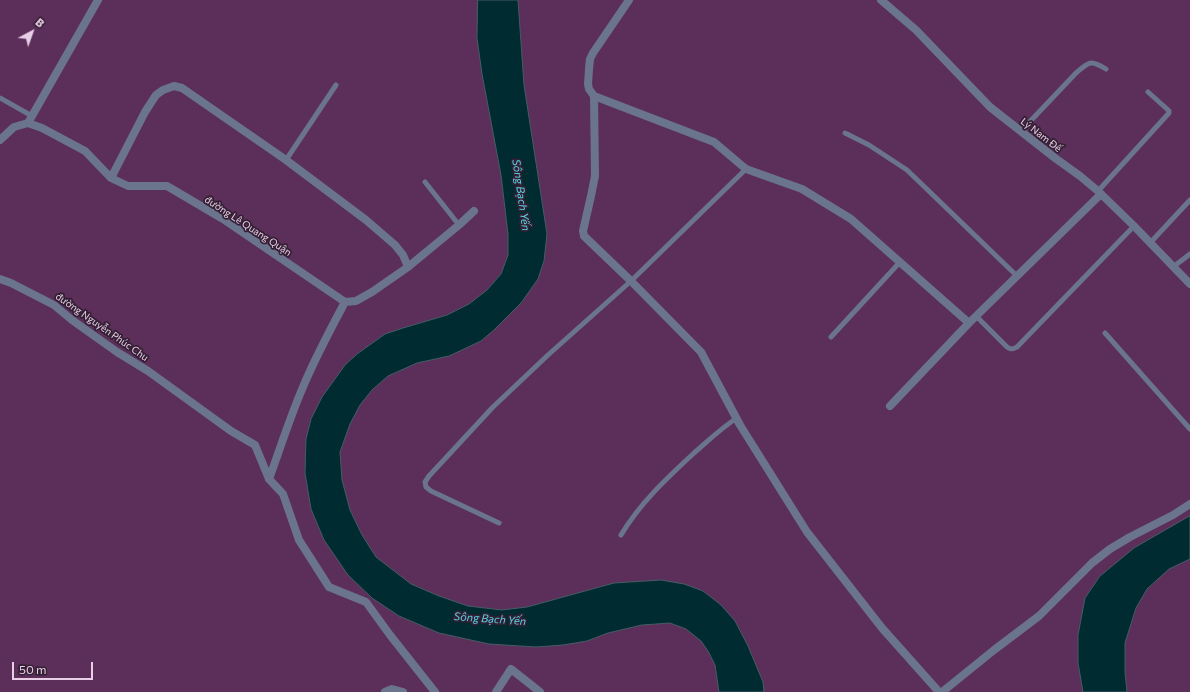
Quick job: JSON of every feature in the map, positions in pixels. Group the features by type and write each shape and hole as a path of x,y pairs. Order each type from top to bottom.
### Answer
{"street":[{"path":"0,140 14,127 30,119 98,0"},
{"path":"630,0 590,59 588,84 594,96 593,118 595,176 583,234 702,352 737,418 807,532 882,628 939,692"},
{"name":"Lý Nam Đế","path":"881,0 916,30 990,107 1100,193 1190,284"},
{"path":"111,178 156,95 159,92 174,86 182,88 190,92 286,160 366,220 395,245 403,255 408,267"},
{"path":"594,96 714,142 746,169 802,189 851,219 969,323"},
{"name":"đường Lê Quang Quận","path":"30,119 42,128 85,151 111,178 128,186 167,186 223,219 345,302"},
{"path":"890,406 969,323 1100,193"},
{"path":"435,692 390,636 366,602 329,587 299,540 283,494 275,484 269,480 304,385 345,302 356,300 372,292 408,267 474,211"},
{"name":"đường Nguyễn Phúc Chu","path":"0,279 54,305 117,352 148,371 231,431 255,444 269,480"},
{"path":"942,692 1039,616 1092,563 1110,549 1173,515 1190,504"},
{"path":"496,692 511,670 540,692"},
{"path":"386,692 392,689 403,692"}],"lane":[{"path":"1021,131 1076,73 1086,65 1092,62 1106,69"},
{"path":"286,160 336,86"},
{"path":"1100,193 1168,114 1169,111 1148,92"},
{"path":"0,98 30,119"},
{"path":"845,133 869,145 907,170 1017,276"},
{"path":"499,523 431,491 426,487 425,482 498,402 631,281 746,169"},
{"path":"425,182 459,225"},
{"path":"1150,243 1190,200"},
{"path":"976,316 1010,349 1018,347 1134,226"},
{"path":"1173,267 1190,254"},
{"path":"831,337 900,262"},
{"path":"1105,333 1190,429"},
{"path":"621,535 637,512 658,487 715,434 737,418"}],"water":[{"name":"Sông Bạch Yến","path":"478,0 518,0 524,85 547,234 544,261 538,279 521,303 481,341 449,356 417,363 388,376 372,390 360,405 350,424 340,452 342,480 350,510 362,535 376,557 411,584 468,606 502,610 527,607 614,583 661,580 684,584 703,591 721,605 735,621 748,646 763,682 764,692 719,692 715,665 701,641 686,629 670,623 642,625 608,633 587,641 536,647 489,644 439,633 399,616 372,598 348,575 324,540 311,509 305,473 306,439 311,419 322,397 345,365 357,354 385,334 447,315 469,304 487,290 501,274 508,255 508,234 501,175 482,74 477,38"},
{"path":"1190,516 1190,559 1169,569 1147,589 1136,608 1125,643 1127,692 1083,692 1078,663 1078,635 1085,598 1100,576 1134,548"}]}
